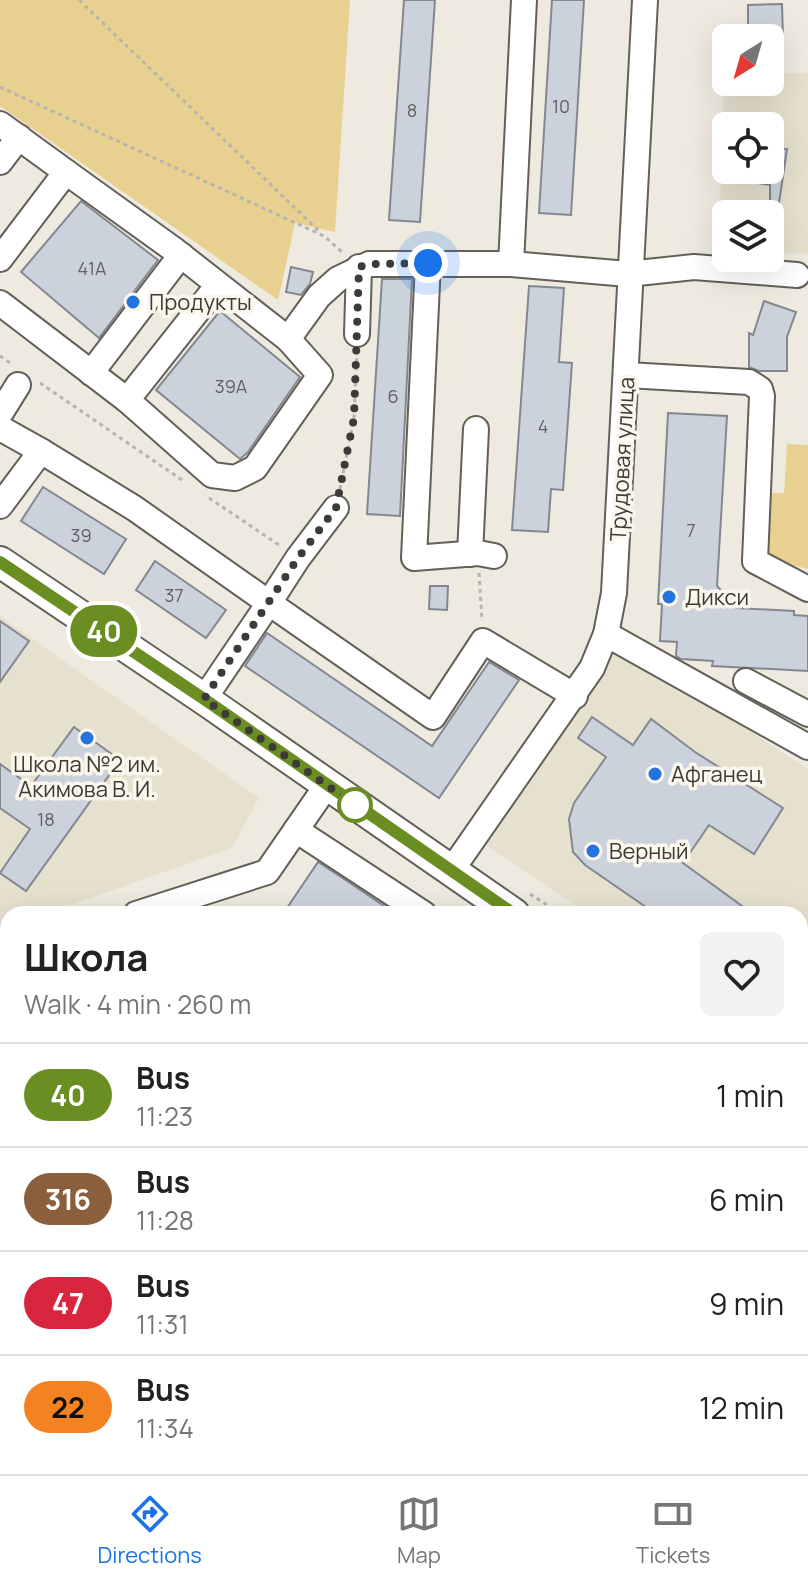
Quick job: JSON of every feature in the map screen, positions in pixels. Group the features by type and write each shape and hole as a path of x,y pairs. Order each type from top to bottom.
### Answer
{"main road":[{"path":"0,562 451,871 493,906"}],"street":[{"path":"511,264 524,0"},
{"name":"Трудовая улица","path":"451,871 575,696 600,654 606,634 614,593 627,375 628,274 645,0"},
{"path":"0,162 9,130 181,255 288,339 320,375 255,468 242,477 212,475 127,400 0,303"},
{"path":"0,259 66,172"},
{"path":"91,373 181,255"},
{"path":"428,263 414,558 481,555 476,429"},
{"path":"288,339 319,296 338,279 369,264 511,264 628,274 694,267 797,275"},
{"path":"357,334 359,267"},
{"path":"127,400 218,285"},
{"path":"627,375 749,382 760,389 755,561 808,589"},
{"path":"0,414 24,378"},
{"path":"0,428 134,508 433,717 483,641 575,696"},
{"path":"0,506 41,451"},
{"path":"204,699 298,558 336,508"},
{"path":"606,634 808,747"},
{"path":"746,681 808,714"},
{"path":"161,906 267,872 327,785"},
{"path":"296,830 412,906"}],"path":[{"path":"79,0 359,267"},
{"path":"0,87 324,236"},
{"path":"336,508 354,418 357,334"},
{"path":"0,356 24,378 182,479"},
{"path":"207,497 298,558"},
{"path":"481,555 483,641"}],"shaded area":[{"path":"0,0 350,0 335,232 295,223 278,300 0,106"},
{"path":"784,73 808,73 808,254 784,253 784,200 720,200 721,184 784,184 784,112 723,112 723,96 784,96"},
{"path":"787,444 808,445 808,569 763,558 766,493 784,493"},
{"name":"Школа №2 им. Акимова В. И.","path":"0,616 259,798 232,848 68,906 0,906"},
{"path":"613,643 808,769 808,906 576,906 479,840"}],"building":[{"path":"404,0 435,0 420,222 389,220"},
{"path":"552,0 584,0 571,215 539,213"},
{"path":"782,4 783,24 748,24 748,5"},
{"path":"763,184 782,184 779,200 770,200 770,185"},
{"path":"81,201 158,260 99,338 21,272"},
{"path":"291,267 313,272 310,284 301,295 286,292"},
{"path":"382,279 412,279 400,516 367,514"},
{"path":"529,286 564,288 559,362 572,363 563,490 551,489 548,532 512,530"},
{"path":"764,301 796,312 787,337 787,371 759,371 749,367 749,333 753,335"},
{"path":"220,311 300,377 240,459 156,390"},
{"path":"668,413 727,416 717,586 737,608 794,611 794,615 808,616 808,671 712,666 713,661 681,659 676,656 677,642 660,641 662,604 658,604"},
{"path":"43,487 126,539 104,574 21,521"},
{"path":"155,561 226,610 206,638 136,590"},
{"path":"430,586 448,586 447,610 429,609"},
{"path":"0,621 29,641 0,682"},
{"path":"267,633 432,746 489,662 519,680 439,798 245,666"},
{"path":"592,717 633,745 651,719 695,752 783,808 754,854 709,825 683,863 742,906 644,906 585,865 573,852 569,819 574,803 606,757 578,738"},
{"path":"74,727 120,760 26,891 0,873 30,829 0,808 0,764 31,786"},
{"path":"318,862 384,906 288,906"}],"bus line":[{"name":"40","path":"0,562 502,906"}],"place":[{"name":"Продукты","path":"133,302"},
{"name":"Дикси","path":"669,597"},
{"name":"Школа №2 им. Акимова В. И.","path":"87,738"},
{"name":"Афганец","path":"655,774"},
{"name":"Верный","path":"593,851"}],"route":[{"path":"355,805 204,699 298,558 336,508 354,418 359,267 369,264 428,263"}]}
